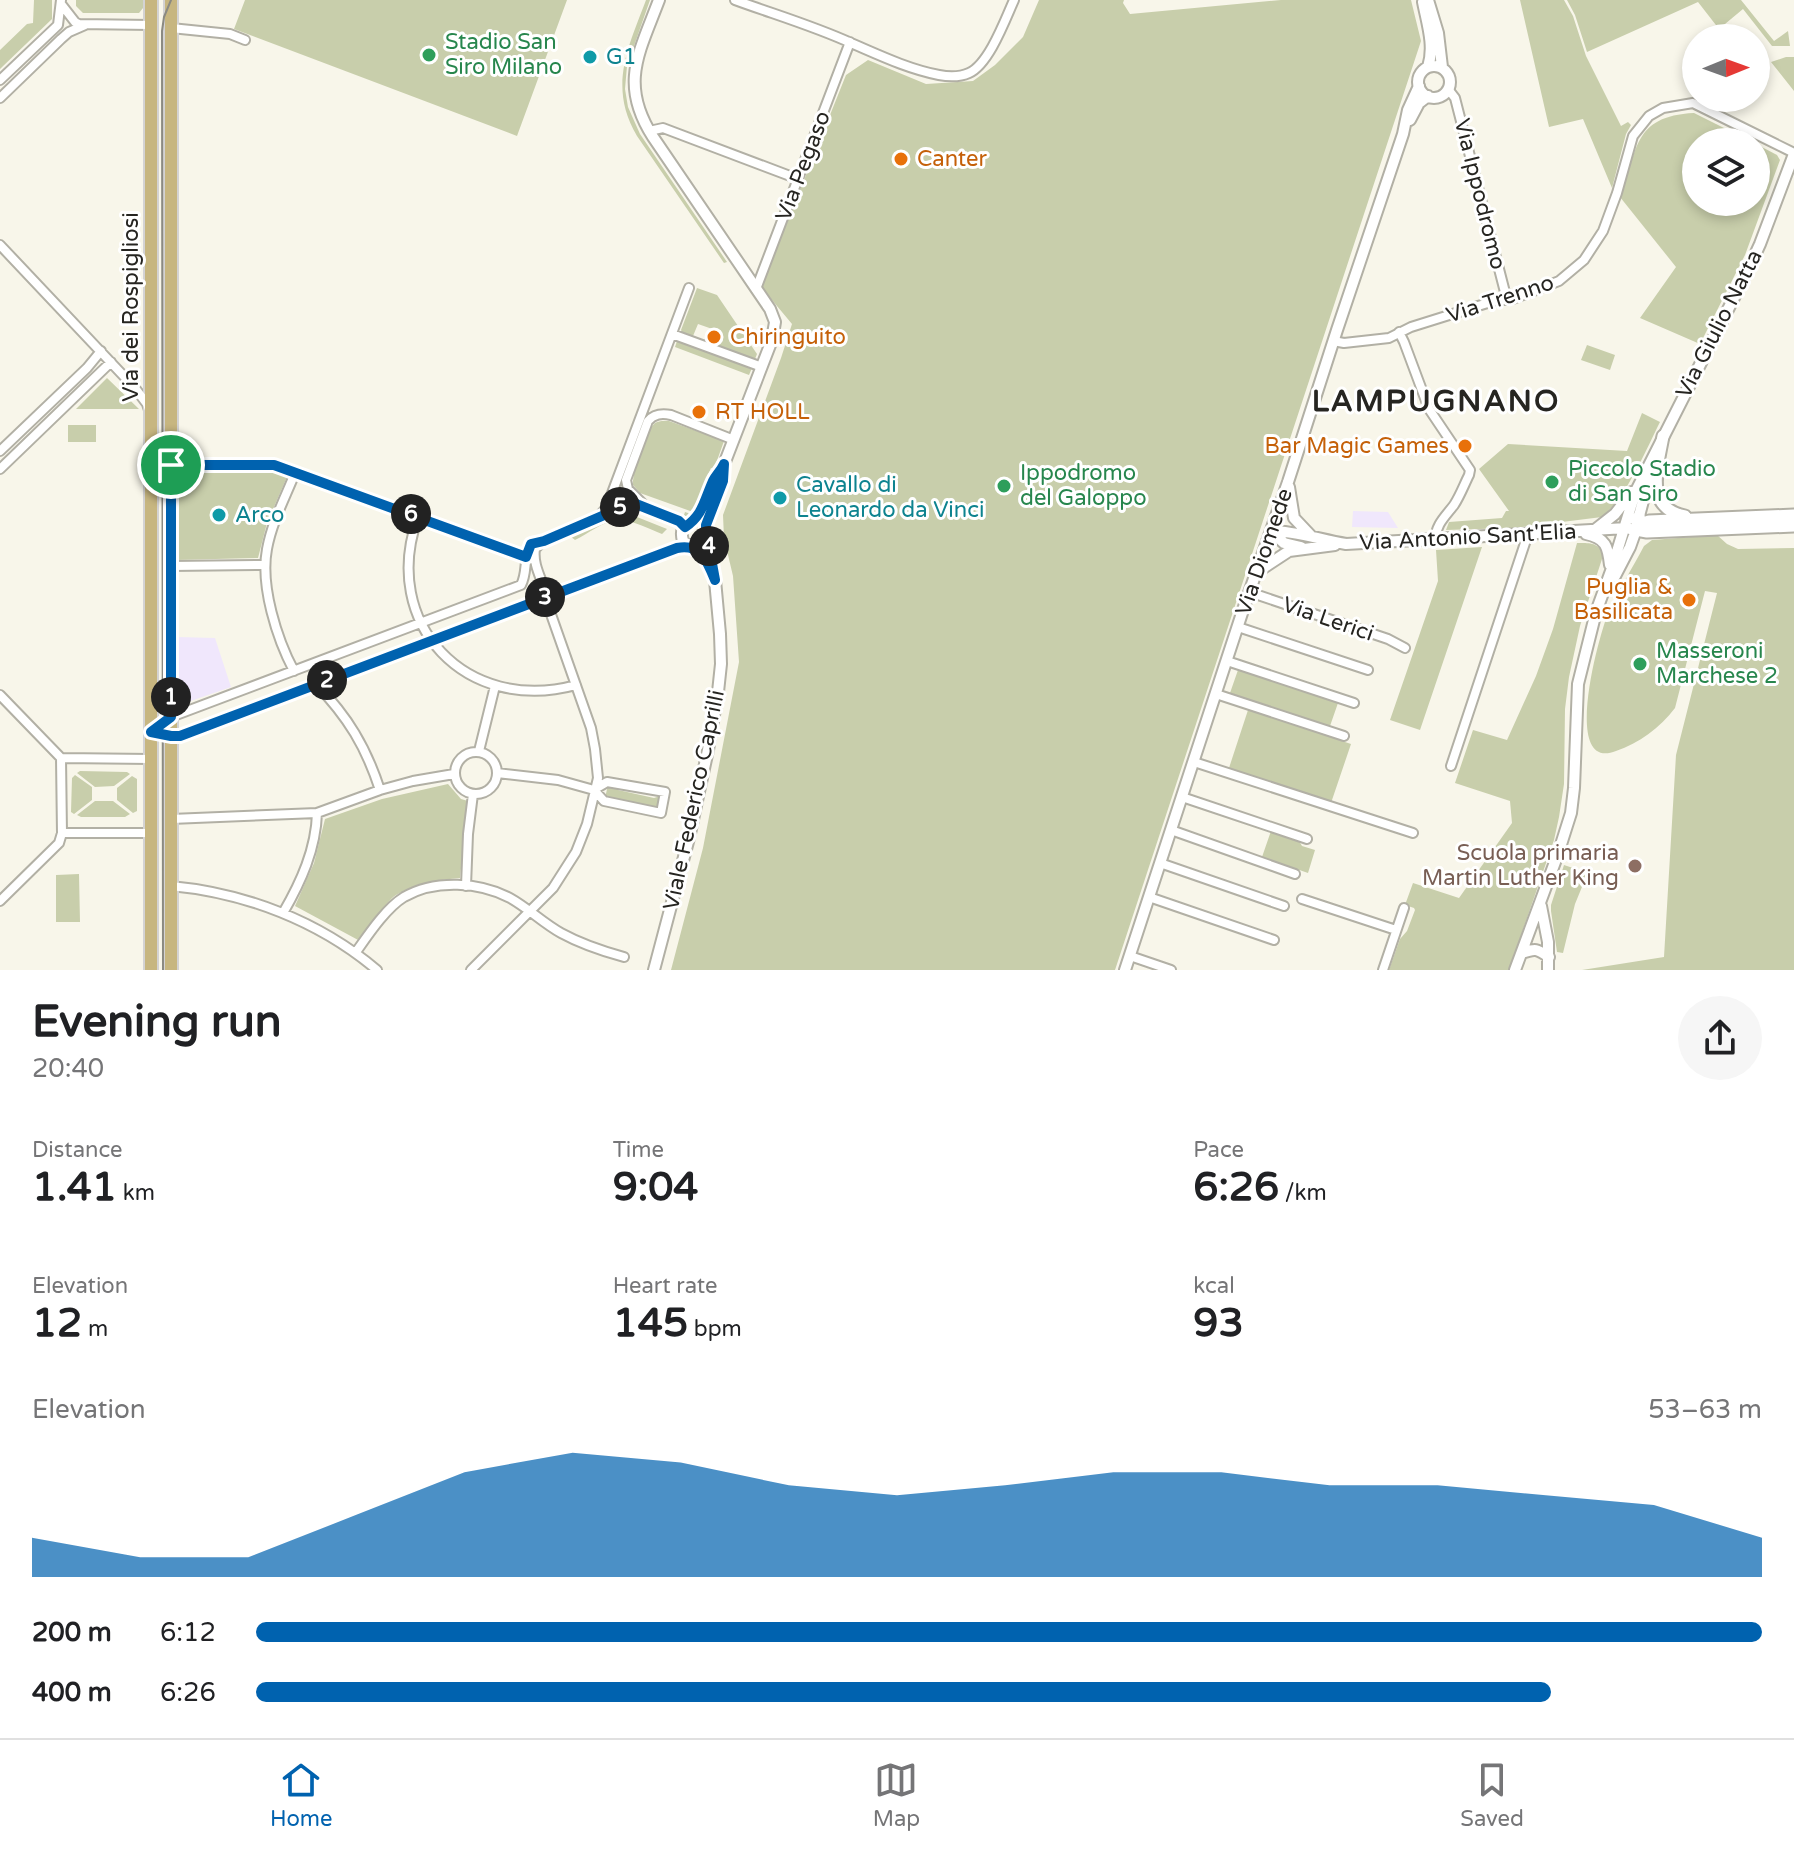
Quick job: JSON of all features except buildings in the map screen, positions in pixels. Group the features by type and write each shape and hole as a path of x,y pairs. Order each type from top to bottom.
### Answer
{"main road":[{"name":"Via dei Rospigliosi","path":"151,0 151,970"},
{"name":"Via dei Rospigliosi","path":"171,0 171,970"},
{"path":"151,25 171,28"},
{"path":"1663,436 1656,481 1662,504 1674,514 1706,519"},
{"name":"Via Antonio Sant'Elia","path":"1634,528 1649,521 1794,515"},
{"name":"Via Antonio Sant'Elia","path":"1634,528 1647,532 1794,526"}],"street":[{"path":"659,0 634,78 638,109 649,131 772,313 775,322 762,367 724,464 714,478 701,511 682,537 691,546"},
{"path":"735,0 873,53 951,77 976,69 1014,0"},
{"path":"1426,0 1438,33 1442,67 1450,78 1448,89 1441,96 1433,97 1419,86 1420,75 1428,67 1430,59 1426,0"},
{"path":"61,2 75,22 85,25 151,25"},
{"path":"0,80 58,25 61,2"},
{"path":"0,98 69,32 85,25"},
{"path":"171,28 230,34 245,40"},
{"name":"Via Pegaso","path":"756,289 850,42"},
{"path":"1428,67 1442,67"},
{"name":"Via Diomede","path":"1125,970 1403,134 1408,110 1419,86"},
{"name":"Via Ippodromo","path":"1448,89 1455,98 1507,300"},
{"name":"Via Diomede","path":"1403,134 1419,103 1428,96"},
{"name":"Via Trenno","path":"1333,341 1344,343 1389,338 1411,327 1533,292 1559,281 1588,256 1607,223 1633,136 1655,112 1693,103 1794,154"},
{"path":"649,131 663,128 798,179"},
{"name":"Via Giulio Natta","path":"1634,528 1663,436 1749,268 1794,154"},
{"path":"2,252 135,388 151,415"},
{"path":"600,516 606,508 689,288"},
{"path":"1399,332 1429,409 1470,470 1455,503 1439,523 1435,540"},
{"path":"672,334 762,367"},
{"path":"0,451 101,351"},
{"path":"0,469 111,362"},
{"path":"135,388 147,386 151,381"},
{"path":"650,510 628,489 626,480 651,417 671,415 734,440"},
{"name":"Via Giulio Natta","path":"1593,530 1615,514 1640,481 1658,448"},
{"path":"151,732 180,736 677,548 703,544 706,525 723,481 724,464"},
{"path":"171,465 274,465 530,559 547,596 591,728 598,778 587,824 562,877 471,970"},
{"path":"294,671 274,617 264,565 276,516 295,473"},
{"name":"Via Giulio Natta","path":"1634,528 1640,481"},
{"path":"1288,482 1294,518 1312,543"},
{"path":"151,732 171,717 521,585 535,549 544,541 630,504 689,525 701,525 706,534"},
{"path":"418,517 410,548 409,572 421,623 430,641 464,672 485,683 538,691 576,685"},
{"path":"1515,970 1571,813 1578,684 1594,620 1611,571 1634,528"},
{"path":"1604,592 1634,528"},
{"name":"Via Antonio Sant'Elia","path":"1312,543 1435,540 1634,528"},
{"path":"1271,531 1284,543 1312,543"},
{"path":"1573,531 1601,539 1607,549 1611,571"},
{"name":"Viale Federico Caprilli","path":"654,970 689,838 715,713 721,648 715,580 706,534"},
{"path":"1451,766 1528,534"},
{"path":"1256,573 1289,551 1312,543"},
{"name":"Viale Federico Caprilli","path":"691,546 708,564 715,580"},
{"path":"171,566 264,565"},
{"path":"533,602 542,586"},
{"name":"Via Lerici","path":"1249,592 1388,639 1405,648"},
{"path":"1238,627 1368,670"},
{"path":"1227,661 1354,703"},
{"path":"316,684 357,734 380,790"},
{"path":"479,751 495,686"},
{"path":"1216,694 1344,736"},
{"path":"0,695 61,758 62,833 57,846 0,901"},
{"path":"479,751 492,759 497,773 489,790 473,794 460,787 454,774 460,758 469,752 479,751"},
{"path":"61,758 151,759"},
{"path":"1194,762 1413,833"},
{"path":"497,773 546,778 594,790 604,801 661,813 665,792 607,782 594,790"},
{"path":"171,819 317,813 380,790 454,774"},
{"path":"466,886 473,794"},
{"path":"1182,797 1307,839"},
{"path":"283,913 309,859 317,813"},
{"path":"1171,830 1295,874"},
{"path":"62,833 151,833"},
{"path":"1160,863 1284,906"},
{"path":"171,886 224,894 283,913 356,952 377,970"},
{"path":"356,952 402,898 439,886 466,886 498,892 559,932 624,957"},
{"path":"1149,897 1274,940"},
{"path":"1302,899 1396,930"},
{"path":"1540,904 1548,942 1548,970"},
{"path":"1383,970 1404,908"},
{"path":"1522,953 1539,950 1549,957"},
{"path":"1130,956 1149,966 1171,970"}],"shaded area":[{"path":"1353,511 1388,512 1398,528 1352,527"},
{"path":"177,637 215,638 231,687 185,703 179,698"}],"green space":[{"path":"34,0 52,0 52,19 0,69 0,50 27,24 33,23"},
{"path":"76,0 143,0 143,8 139,13 83,13 76,6"},
{"path":"245,0 567,0 517,136 234,29"},
{"path":"646,0 650,0 627,66 625,89 628,107 640,134 727,262 724,263 637,136 628,118 622,84 624,68"},
{"name":"Ippodromo del Galoppo","path":"1039,0 1124,0 1130,14 1281,0 1411,0 1421,41 1115,970 671,970 703,848 739,662 733,576 724,538 723,515 792,324 762,288 772,260 846,75 868,60 926,84 973,81 995,65 1023,37"},
{"path":"1520,0 1564,0 1573,16 1586,56 1621,126 1628,122 1631,125 1612,188 1583,119 1549,127"},
{"path":"1567,0 1741,0 1760,24 1755,24 1743,9 1725,24 1715,24 1698,2 1587,52"},
{"path":"1788,31 1790,46 1772,46 1770,36 1774,41"},
{"path":"1794,57 1794,91 1771,62"},
{"path":"1694,113 1724,128 1682,128 1682,216 1759,216 1745,255 1700,344 1640,318 1676,267 1620,197 1640,139 1659,121"},
{"path":"1770,151 1780,160 1770,187"},
{"path":"697,288 717,295 757,354 755,359 714,344 718,331 698,324 693,336 682,332"},
{"path":"677,341 752,368 749,375 675,347"},
{"path":"1587,345 1615,355 1610,370 1581,360"},
{"path":"107,378 139,409 76,409"},
{"name":"Piccolo Stadio di San Siro","path":"1642,413 1660,422 1627,486 1602,517 1513,528 1446,530 1449,522 1502,518 1509,511 1479,469 1508,444 1627,451"},
{"path":"662,421 724,441 714,469 711,468 703,487 706,489 698,511 692,518 683,518 685,512 693,512 640,493 633,485 637,462 651,427"},
{"path":"68,425 96,425 96,442 68,442"},
{"path":"274,471 287,477 267,523 258,558 175,560 175,472"},
{"path":"622,511 667,529 662,534 617,520 575,540 569,534 617,512 620,514"},
{"path":"1717,535 1738,549 1794,548 1794,970 1582,970 1664,957 1676,755 1717,593 1705,591 1675,708 1641,739 1616,751 1599,752 1590,741 1587,722 1592,670 1604,624 1644,546 1652,540"},
{"path":"1577,543 1597,546 1603,556 1580,626 1569,677 1565,709 1564,784 1554,840 1509,970 1389,970 1415,910 1405,905 1413,883 1459,898 1512,823 1510,801 1455,783 1473,730 1507,740 1553,629"},
{"path":"1482,547 1420,730 1390,720 1438,581 1436,550"},
{"path":"1238,670 1338,703 1330,726 1230,693"},
{"path":"1249,707 1339,737 1339,740 1351,744 1331,803 1229,768"},
{"path":"77,773 130,774 114,786 95,787"},
{"path":"75,775 92,787 92,800 74,814 71,812 72,778"},
{"path":"132,776 137,779 137,811 133,813 117,800 117,788"},
{"path":"448,784 461,799 468,801 460,878 419,885 396,895 360,941 295,906 314,863 325,819 382,799"},
{"path":"608,785 654,798 660,796 658,811 605,798"},
{"path":"95,801 113,801 130,814 125,817 77,815"},
{"path":"1271,831 1315,850 1308,873 1262,857"},
{"path":"1564,865 1591,874 1588,883 1584,882 1575,904 1563,953 1557,952 1551,905"},
{"path":"79,874 80,922 56,922 56,875"}],"tram line":[{"path":"163,970 162,31 171,0"}],"place":[{"name":"Stadio San Siro Milano","path":"429,55"},
{"name":"G1","path":"590,57"},
{"name":"Canter","path":"901,159"},
{"name":"Chiringuito","path":"714,337"},
{"name":"RT HOLL","path":"699,412"},
{"name":"Bar Magic Games","path":"1465,446"},
{"name":"Piccolo Stadio di San Siro","path":"1552,482"},
{"name":"Ippodromo del Galoppo","path":"1004,486"},
{"name":"Cavallo di Leonardo da Vinci","path":"780,498"},
{"name":"Arco","path":"219,515"},
{"name":"Puglia & Basilicata","path":"1689,600"},
{"name":"Masseroni Marchese 2","path":"1640,664"},
{"name":"Scuola primaria Martin Luther King","path":"1635,866"}],"district":[{"name":"LAMPUGNANO","path":"1436,401"}],"route":[{"path":"724,464 723,481 706,525 715,580 704,557 694,547 677,548 180,736 151,732 171,717 171,465 274,465 526,557 531,544 630,504 679,521 685,527 693,523 701,511 714,478 724,464"}]}
